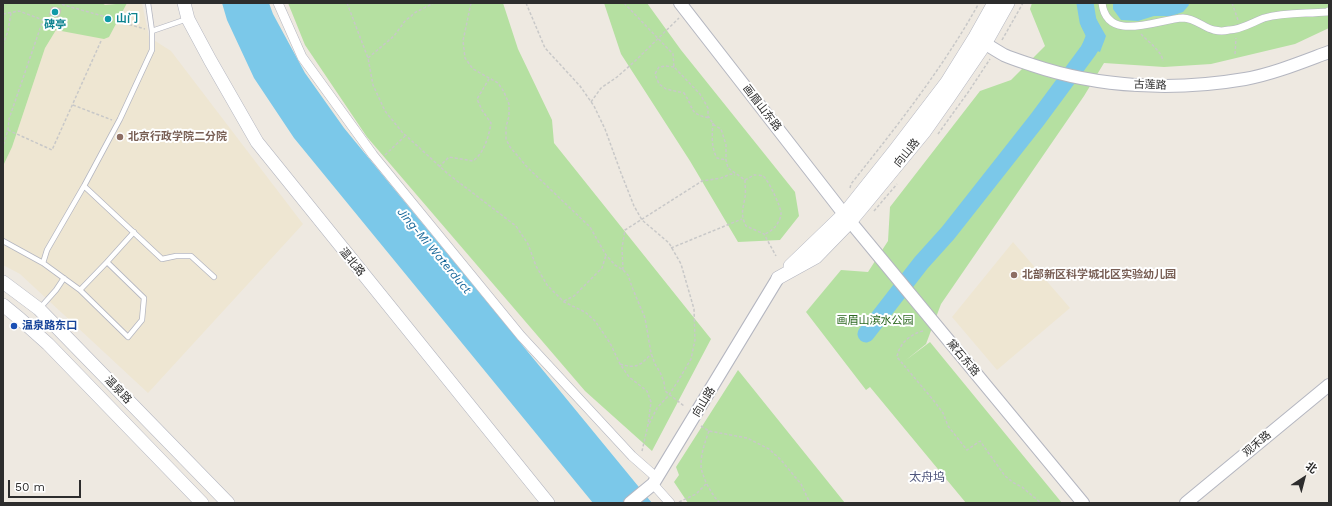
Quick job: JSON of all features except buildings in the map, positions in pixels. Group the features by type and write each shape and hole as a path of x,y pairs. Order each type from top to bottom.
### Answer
{"main road":[{"name":"温北路","path":"184,3 188,18 210,60 257,142 548,503"},
{"name":"向山路","path":"980,40 994,3"},
{"name":"向山路","path":"778,278 816,257 847,218 924,131 980,40 1008,3"},
{"name":"温泉路","path":"3,282 39,309 228,503"},
{"name":"温泉路","path":"3,306 48,344 202,503"}],"street":[{"path":"278,3 302,57 378,161 521,336 639,463 655,481 669,502"},
{"path":"1102,3 1103,11 1111,22 1126,26 1143,26 1183,18 1193,20 1213,30 1231,30 1264,18 1275,16 1296,13 1327,12 1329,10"},
{"name":"画眉山东路","path":"683,7 847,218"},
{"name":"古莲路","path":"980,40 1005,55 1053,72 1100,81 1151,86 1201,85 1247,78 1294,65 1329,52"},
{"name":"黛石东路","path":"847,218 1083,503"},
{"name":"向山路","path":"655,481 778,278"},
{"name":"观禾路","path":"1186,503 1329,385"},
{"path":"630,503 655,481"}],"lane":[{"path":"43,263 47,250 84,186 118,122 152,50 152,31 148,3"},
{"path":"152,31 188,18"},
{"path":"84,186 162,258 191,256 214,277"},
{"path":"80,290 134,232"},
{"path":"3,241 43,263 80,290 128,337 142,320 144,298 107,262"},
{"path":"39,309 56,290 64,278"}],"path":[{"path":"57,3 106,17"},
{"path":"348,3 368,58 373,85 385,111 405,136 439,166 516,226 528,244 536,266 547,285 564,302 585,312 595,321 610,343 620,364 629,377 647,391 651,402 648,426 639,463"},
{"path":"368,58 394,36 406,21 416,12 434,3"},
{"path":"471,3 463,41 465,58 473,69 498,83 504,92 509,104 506,139 510,147 528,168 590,227 606,255 615,265 628,275 645,318 651,353 662,377 665,391 684,406"},
{"path":"526,3 545,48 580,86 591,102 605,128 634,206 642,220 669,243 681,264 694,309 695,340 690,359 669,395 657,408 648,426"},
{"path":"624,3 673,54 674,67"},
{"path":"849,192 851,184 927,86 965,29 979,3"},
{"path":"1232,3 1239,19 1236,28 1237,46 1235,54"},
{"path":"591,102 601,88 617,77 658,39 683,7"},
{"path":"3,14 19,11 43,20 9,119 8,130 3,146"},
{"path":"3,45 8,31 11,13"},
{"path":"110,19 152,31"},
{"path":"1135,26 1151,45 1162,53 1163,61"},
{"path":"8,130 52,150 101,41"},
{"path":"710,118 697,116 692,110 689,100 684,93 666,89 658,84 655,74 659,67 674,67 700,94 708,108 708,116 710,118 713,122 714,125 721,129 726,145 726,160 728,168 745,180"},
{"path":"439,166 449,157 473,161 480,157 492,123 482,110 477,99 489,79"},
{"path":"73,105 118,122"},
{"path":"713,122 713,150 717,158 726,160"},
{"path":"378,161 405,136"},
{"path":"623,270 622,248 625,230 702,181 721,178 731,174 737,175"},
{"path":"745,180 754,175 764,177 769,182 781,211 779,220 774,227 768,233 764,234"},
{"path":"745,180 745,196 741,210 742,219 746,226 756,229 764,234 776,256"},
{"path":"671,248 742,219"},
{"path":"564,302 574,296 602,268 606,255"},
{"path":"923,331 906,340 898,349 897,357 934,401 943,413 948,426 967,450 980,441 1006,476 1041,503"},
{"path":"620,364 631,367 642,364 651,353"},
{"path":"720,503 707,483 701,466 703,448 709,431 734,434 747,438 769,449 781,460 801,484 810,503"},
{"path":"669,502 680,502 696,494 707,483"}],"shaded area":[{"name":"北京行政学院二分院","path":"3,3 142,3 149,37 171,51 303,224 148,393 20,274 3,265"},
{"name":"北部新区科学城北区实验幼儿园","path":"1013,242 1070,308 997,370 952,317"}],"green space":[{"path":"3,3 102,3 105,5 127,3 109,37 104,39 56,30 45,48 12,147 3,166"},
{"path":"288,3 503,3 518,49 552,120 554,143 711,339 652,451 585,391 367,137 305,45"},
{"path":"604,3 647,3 681,50 795,192 799,216 780,240 738,242 690,161 621,54"},
{"name":"画眉山滨水公园","path":"1032,3 1329,3 1329,28 1295,44 1211,64 1164,67 1104,63 1084,96 941,304 926,344 906,360 930,342 1062,503 966,503 870,387 866,390 806,312 841,270 868,272 888,241 890,207 980,91 1011,80 1045,46 1030,9"},
{"path":"738,370 845,503 688,503 674,482 679,475 676,467"}],"water":[{"name":"Jing-Mi Waterduct","path":"222,3 269,3 273,14 305,73 344,128 652,503 593,503 294,138 254,78 227,20"},
{"path":"1079,3 1093,3 1094,15 1106,36 1100,52 1082,45 1086,35 1081,26"},
{"path":"1113,3 1188,3 1189,5 1183,12 1171,16 1154,16 1138,21 1121,20 1113,9"}],"waterway":[{"path":"866,334 921,263 948,233 1037,120 1088,51 1096,38 1088,21 1085,3"}],"place":[{"name":"碑亭","path":"55,12"},
{"name":"山门","path":"108,19"},
{"name":"北京行政学院二分院","path":"120,137"},
{"name":"北部新区科学城北区实验幼儿园","path":"1014,275"},
{"name":"温泉路东口","path":"14,326"}],"district":[{"name":"太舟坞","path":"927,477"}]}
